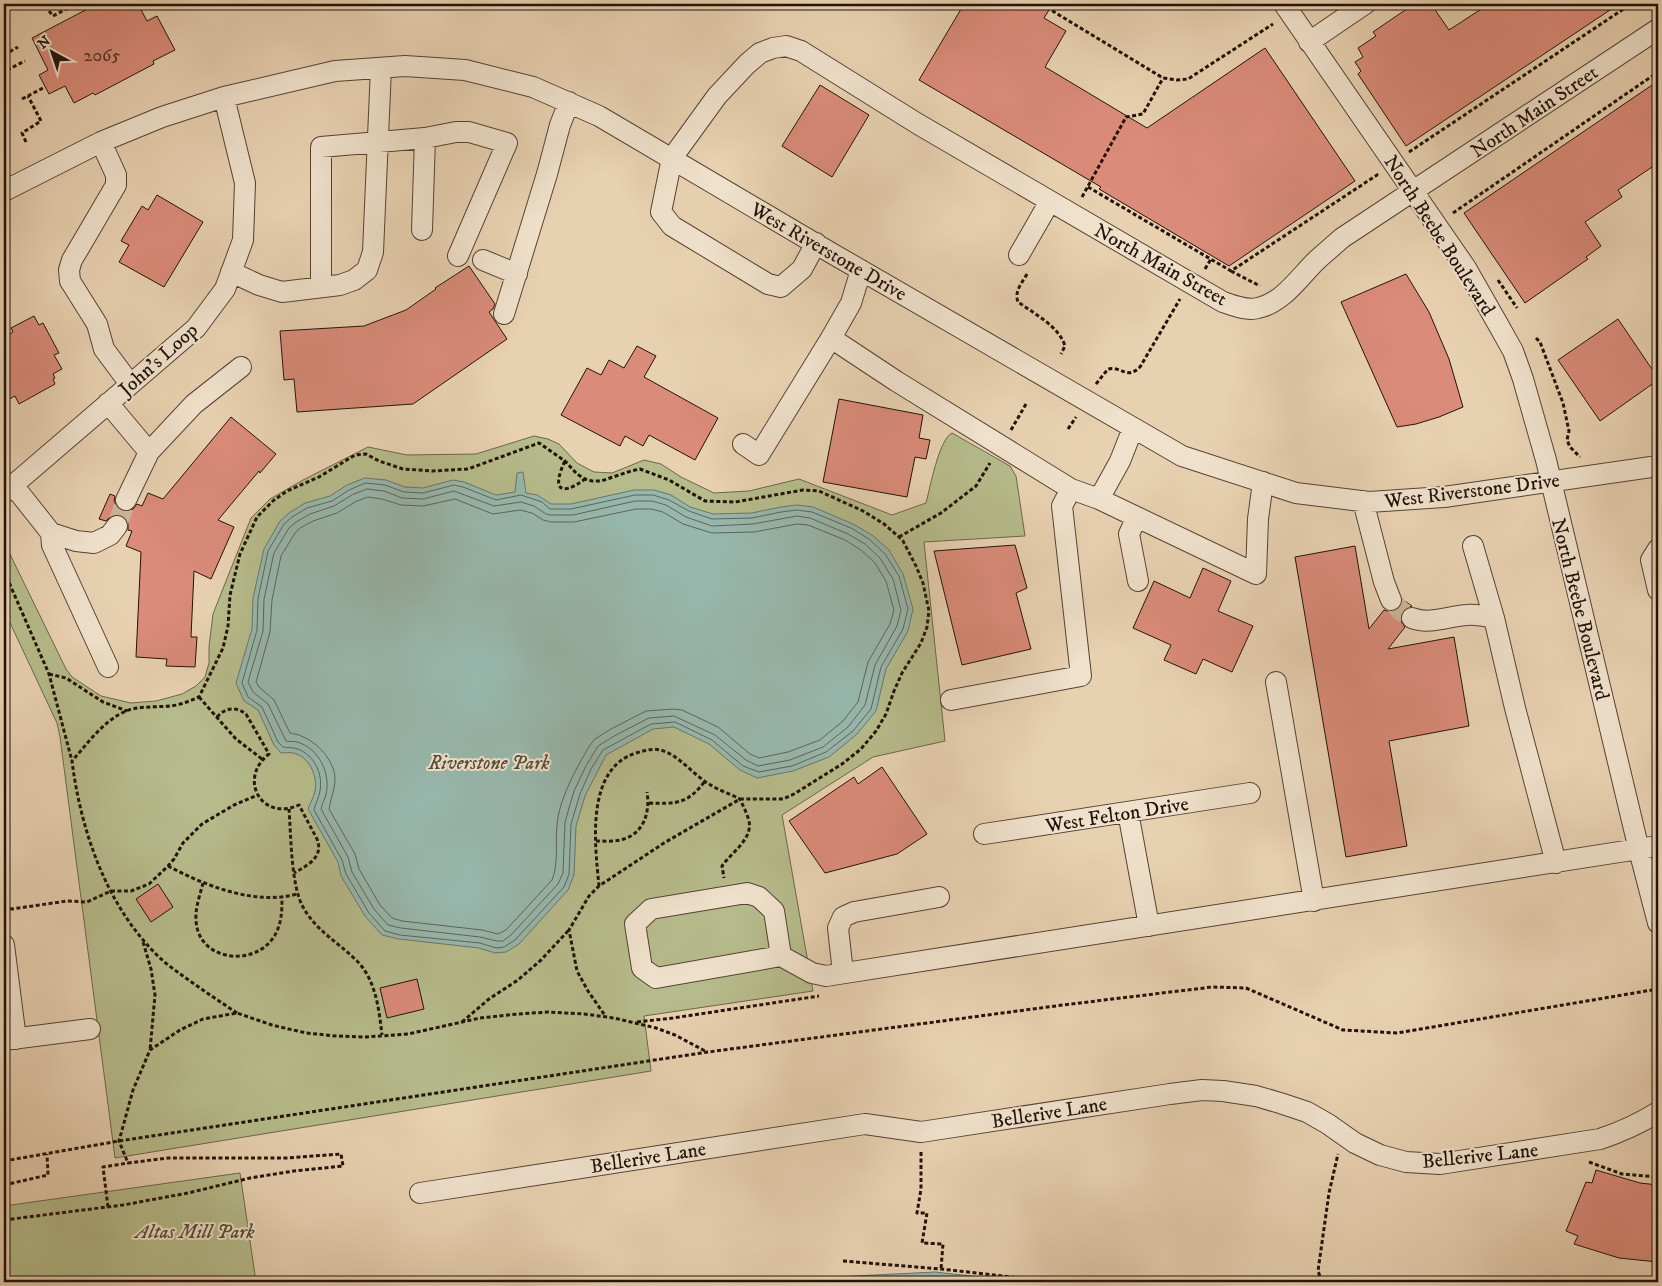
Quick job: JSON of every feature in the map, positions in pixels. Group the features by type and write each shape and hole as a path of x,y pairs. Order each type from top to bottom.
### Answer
{"street":[{"name":"North Beebe Boulevard","path":"1284,4 1466,268 1512,351 1529,397 1649,848 1658,923"},
{"path":"1309,42 1365,4"},
{"name":"North Main Street","path":"672,158 717,96 747,64 760,53 786,46 801,51 918,124 1223,302 1241,308 1257,309 1273,303 1342,238 1658,29"},
{"name":"West Riverstone Drive","path":"4,191 101,142 162,117 224,97 335,71 405,66 465,70 533,86 599,116 1182,456 1296,493 1369,502 1444,496 1658,466"},
{"path":"231,272 282,292 340,285 354,280 368,270 373,252 381,68"},
{"name":"John's Loop","path":"7,489 196,328 224,289 243,240 246,182 224,97"},
{"path":"504,314 560,125 569,102"},
{"path":"321,286 321,147 425,138 456,132 469,132 506,143 458,256"},
{"path":"422,230 425,138"},
{"path":"101,142 116,175 116,185 68,270 70,281 97,324 104,349 130,384"},
{"path":"672,158 661,212 672,226 768,284 781,287 802,269 816,243"},
{"path":"1019,255 1050,202"},
{"path":"483,260 516,274"},
{"path":"743,444 759,455 851,303 861,270"},
{"path":"831,338 896,381 1071,489 1099,499 1256,574 1258,519 1263,482"},
{"path":"126,500 149,452 194,404 241,367"},
{"path":"108,403 149,452"},
{"path":"1099,499 1120,461 1133,428"},
{"path":"7,489 51,533 76,541 94,543 110,535 117,526"},
{"path":"951,700 1081,676 1062,506 1071,489"},
{"path":"1363,501 1384,582 1391,600"},
{"path":"1137,517 1129,534 1138,581"},
{"path":"51,533 52,545 108,667"},
{"path":"1473,546 1494,618 1514,708 1556,863"},
{"path":"1658,549 1651,560 1658,590"},
{"path":"1412,618 1433,620 1481,614 1494,618"},
{"path":"1276,682 1314,901"},
{"name":"West Felton Drive","path":"984,834 1250,793"},
{"path":"1128,812 1149,926"},
{"path":"781,956 774,911 760,897 747,893 651,909 635,924 642,968 656,978 781,956 812,973 826,976 1649,848"},
{"path":"843,973 838,928 843,917 854,912 939,897"},
{"path":"4,945 10,1040 90,1029"},
{"name":"Bellerive Lane","path":"420,1192 865,1124 921,1132 1202,1090 1240,1093 1280,1103 1307,1112 1380,1155 1406,1162 1440,1164 1600,1139 1622,1132 1658,1112"}],"path":[{"path":"49,11 52,16 76,4"},
{"path":"1041,4 1163,78 1177,80 1188,79 1273,24 1278,32"},
{"path":"1407,153 1631,4"},
{"path":"4,55 18,48"},
{"path":"7,70 25,61"},
{"path":"1458,220 1453,212 1658,72"},
{"path":"22,99 46,87"},
{"path":"26,142 22,133 41,121 28,96"},
{"path":"1232,271 1377,175 1372,167"},
{"path":"1088,187 1280,297"},
{"path":"1068,429 1100,377 1108,368 1128,373 1135,372 1140,367 1196,272 1206,269 1211,259"},
{"path":"1496,276 1517,308"},
{"path":"1536,338 1540,342 1563,403 1569,431 1567,440 1570,447 1580,457"},
{"path":"899,537 942,513 976,486 1026,404"},
{"path":"72,761 98,731 111,720 127,711 178,705 199,697 223,648 228,626 230,596 240,554 257,516 287,491 319,477 355,455 366,454 379,461 403,469 433,471 468,469 539,443 565,461 577,474 592,481 601,481 640,469 669,480 705,501 718,503 735,502 803,490 819,491 864,511 884,524 903,541 916,566 923,583 929,611 927,627 921,643 902,673 886,714 876,731 861,749 842,764 783,799 740,799 709,785 666,752 652,749 634,754 620,761 604,783 599,798 595,825 599,886"},
{"path":"565,461 558,475 560,486 564,489 572,488 585,479"},
{"path":"4,571 49,674 72,761 74,783 83,822 94,856 111,891 127,919 143,941 161,959 237,1013 272,1025 306,1033 336,1036 382,1036 408,1034 461,1022 548,1012 606,1017 656,1028 675,1034 708,1052"},
{"path":"49,674 66,678 103,702 127,711"},
{"path":"199,697 236,739 262,759"},
{"path":"217,717 221,712 231,708 246,714 269,754 262,759 254,774 254,783 258,795 266,805 274,808 289,809 299,806 319,845 319,852 316,857 305,867 294,873"},
{"path":"649,803 672,804 684,801 705,781"},
{"path":"596,841 615,841 635,833 643,825 647,817 649,803 647,792"},
{"path":"4,906 12,909 67,901 87,902 111,891 131,891 148,884 168,866 182,843 202,824 234,805 258,795"},
{"path":"461,1022 489,999 518,980 541,960 568,930 589,896 599,886 664,843 740,799"},
{"path":"727,896 722,866 749,832 749,822 740,799"},
{"path":"289,809 296,894 303,908 317,927 357,961 365,971 378,1003 382,1036"},
{"path":"168,866 224,891 247,895 282,897 296,894"},
{"path":"203,883 196,909 196,922 200,936 211,948 224,955 237,957 251,955 260,951 270,942 277,931 281,918 282,897"},
{"path":"568,930 577,971 606,1017"},
{"path":"128,1163 120,1141 133,1090 150,1050 155,995 151,970 143,941"},
{"path":"4,1161 120,1141 708,1052 1212,987 1246,988 1343,1030 1397,1033 1658,989"},
{"path":"150,1050 180,1030 203,1019 237,1013"},
{"path":"921,1132 920,1189 917,1213 928,1213 922,1243 943,1244 941,1269"},
{"path":"1322,1282 1318,1271 1321,1246 1329,1194 1343,1134"},
{"path":"4,1185 48,1175 47,1154"},
{"path":"4,1220 108,1207 188,1193 250,1178 343,1166 341,1154 287,1158 168,1158 103,1167 108,1207"},
{"path":"1584,1160 1622,1174 1658,1177"},
{"path":"843,1261 941,1269 1055,1282"}],"green space":[{"name":"Riverstone Park","path":"952,433 1010,466 1016,476 1025,536 924,542 945,741 873,757 782,815 813,991 644,1016 651,1071 115,1158 60,737 57,723 4,610 4,542 66,669 72,677 101,696 131,703 156,701 182,694 196,686 205,677 209,663 213,614 251,518 270,499 368,447 407,455 476,454 534,436 559,444 577,463 594,472 612,473 644,460 661,464 681,477 714,493 749,491 799,479 892,515 926,503 939,454 947,437"},
{"name":"Altas Mill Park","path":"240,1173 256,1282 4,1282 4,1206"}],"water":[{"path":"523,472 526,493 537,495 551,504 571,504 634,490 654,490 671,495 690,507 713,514 752,513 797,505 813,507 853,524 872,535 889,550 903,574 913,609 908,631 886,669 876,711 856,735 829,757 793,771 757,778 740,770 709,744 674,727 653,729 606,755 585,796 576,826 574,875 568,890 519,944 506,952 495,953 479,948 399,939 382,935 365,916 341,876 338,862 308,809 316,785 311,767 299,755 281,753 274,745 258,710 244,701 236,683 252,629 253,598 264,549 280,521 289,513 305,503 330,496 347,485 365,478 386,480 405,487 423,488 453,480 464,482 496,495 515,492 517,473"},
{"path":"935,1272 1026,1282 734,1282"}],"building":[{"path":"97,4 138,4 147,21 157,16 175,50 153,61 154,64 95,95 93,93 74,103 65,86 49,94 39,75 48,70 32,38"},
{"path":"964,4 1039,4 1049,10 1044,18 1066,31 1045,67 1147,128 1265,48 1355,181 1229,266 1099,189 1101,187 919,80"},
{"path":"1414,4 1431,4 1449,30 1489,4 1619,4 1406,146 1358,74 1361,71 1355,62 1363,57 1358,48 1376,36 1373,32"},
{"path":"1658,81 1658,163 1618,190 1622,197 1585,222 1601,246 1586,257 1588,259 1525,303 1464,213"},
{"path":"820,85 869,115 832,177 782,146"},
{"path":"157,195 203,222 164,287 119,262 129,245 121,241 142,206 148,210"},
{"path":"469,266 495,304 489,312 507,339 413,404 297,412 294,379 284,380 280,331 364,326 406,310"},
{"path":"1406,274 1429,312 1449,359 1463,407 1416,424 1397,427 1341,302"},
{"path":"34,316 39,325 43,323 59,353 54,355 62,369 53,374 55,384 19,404 15,396 4,402 4,338 13,332 11,328"},
{"path":"1618,319 1658,380 1600,421 1558,360"},
{"path":"637,346 656,356 644,377 718,418 695,460 649,435 643,446 625,436 620,446 561,415 587,368 601,375 609,360 624,368"},
{"path":"839,399 923,415 919,438 930,440 926,459 915,457 907,497 823,482"},
{"path":"231,417 276,454 260,473 259,471 218,520 234,527 211,579 194,571 191,637 197,637 195,667 166,666 167,659 136,657 141,552 126,546 132,531 128,530 128,522 125,517 118,514 112,515 106,521 99,519 110,494 115,496 114,501 117,507 121,511 126,512 133,509 137,504 142,506 148,493 163,499"},
{"path":"1015,545 1027,588 1016,593 1031,649 962,665 934,551"},
{"path":"1355,546 1369,629 1384,610 1390,612 1400,608 1402,599 1412,606 1404,609 1401,614 1401,621 1405,627 1388,649 1454,637 1469,726 1389,741 1407,846 1346,857 1295,557"},
{"path":"1203,568 1231,581 1218,611 1253,626 1232,672 1203,659 1196,674 1164,660 1171,645 1133,628 1154,581 1190,598"},
{"path":"882,767 927,834 897,854 825,873 789,821 854,777 858,784"},
{"path":"158,884 173,907 151,922 136,899"},
{"path":"417,979 424,1009 387,1018 380,988"},
{"path":"1596,1170 1640,1183 1658,1185 1658,1262 1619,1258 1574,1244 1578,1236 1566,1231 1586,1182 1592,1183"}],"tunnel":[{"path":"117,526 126,500"},
{"path":"1391,600 1401,611 1412,618"}]}
